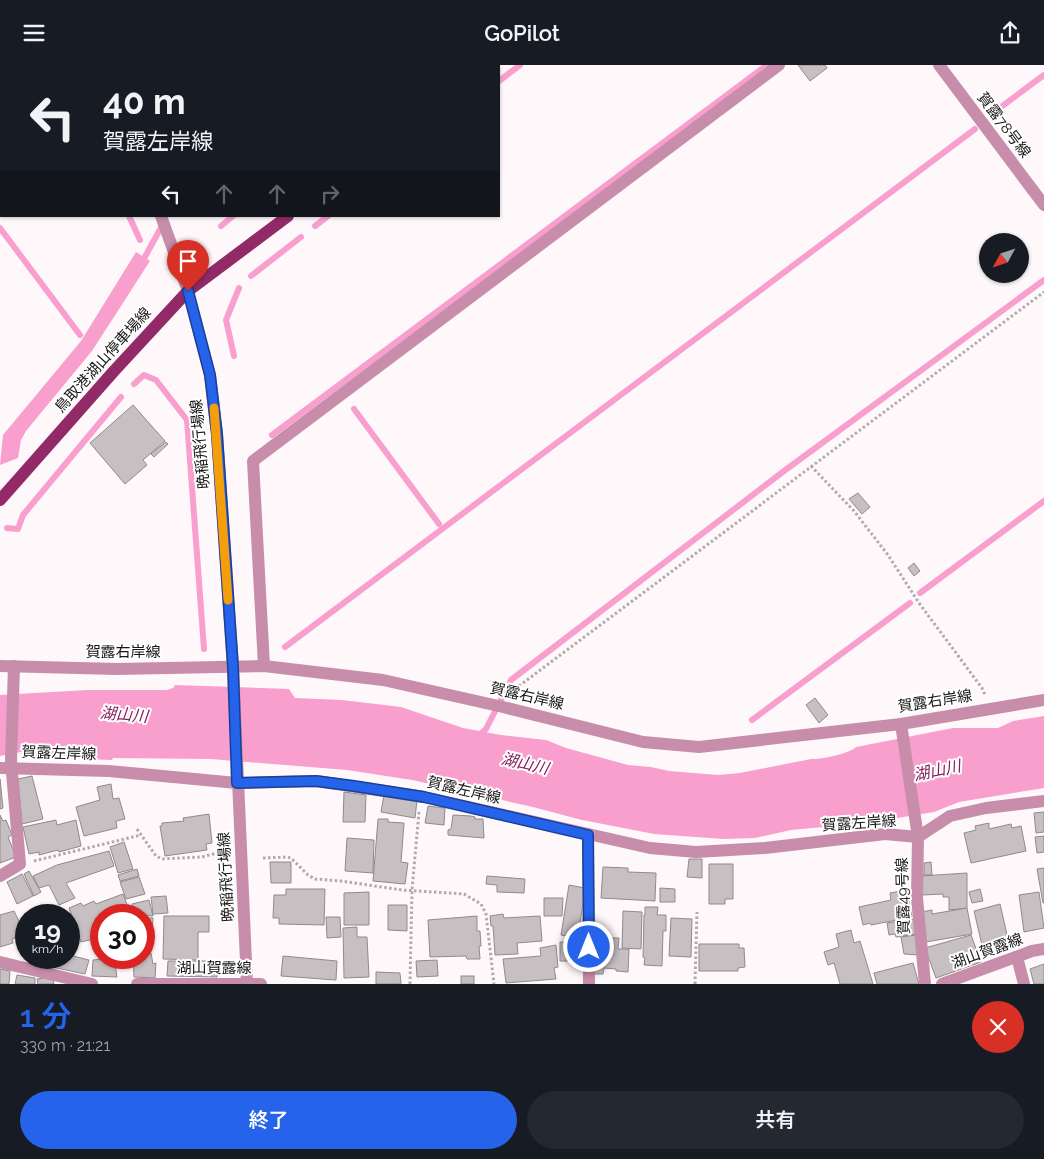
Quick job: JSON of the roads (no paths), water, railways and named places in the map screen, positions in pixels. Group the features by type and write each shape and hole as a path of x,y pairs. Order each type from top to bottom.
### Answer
{"main road":[{"name":"鳥取港湖山停車場線","path":"0,499 188,291 287,217"}],"street":[{"path":"264,666 253,461 779,65"},
{"name":"賀露78号線","path":"939,65 1044,205"},
{"name":"晩稲飛行場線","path":"161,217 188,291 210,375 217,434 233,671 247,983"},
{"name":"賀露右岸線","path":"0,666 233,671 264,666 383,680 503,707 642,742 699,747 902,729 991,709 1044,700"},
{"path":"0,875 20,864 8,766 14,666"},
{"name":"賀露49号線","path":"902,729 915,806 918,837 917,898 925,984"},
{"name":"賀露左岸線","path":"8,766 109,771 237,783 316,781 421,797 650,848 696,852 765,849 885,834 918,837"},
{"path":"918,837 950,816 986,808 1044,801"},
{"path":"588,835 589,984"},
{"name":"湖山賀露線","path":"942,984 1044,949"},
{"path":"1017,957 1024,984"},
{"path":"0,962 92,984"},
{"name":"湖山賀露線","path":"137,984 262,984"}],"water":[{"path":"136,252 150,261 92,351 26,431 21,440 18,458 0,465 3,435 81,341"},
{"name":"湖山川","path":"175,685 289,689 295,698 342,700 401,707 463,728 546,740 566,748 628,765 718,775 740,773 828,757 848,752 856,747 953,728 998,728 1013,721 1044,716 1044,788 959,802 934,812 867,823 791,830 755,838 724,839 654,834 582,820 412,780 347,770 211,759 113,758 112,760 64,758 20,752 0,756 0,695 87,690 167,690"}],"waterway":[{"path":"500,80 520,65"},
{"path":"272,435 767,65"},
{"path":"993,113 1044,75"},
{"path":"285,647 975,129"},
{"path":"129,217 140,240"},
{"path":"221,226 232,217"},
{"path":"315,226 327,217"},
{"path":"141,264 163,224"},
{"path":"0,228 80,335"},
{"path":"251,276 301,237"},
{"path":"477,737 486,729 511,680 784,471 1044,280"},
{"path":"234,356 226,320 239,288"},
{"path":"134,384 144,375 156,380 187,420 204,649"},
{"path":"7,528 18,529 23,515 121,397"},
{"path":"354,409 439,524"},
{"path":"920,593 1044,501"},
{"path":"752,720 910,603"}]}
